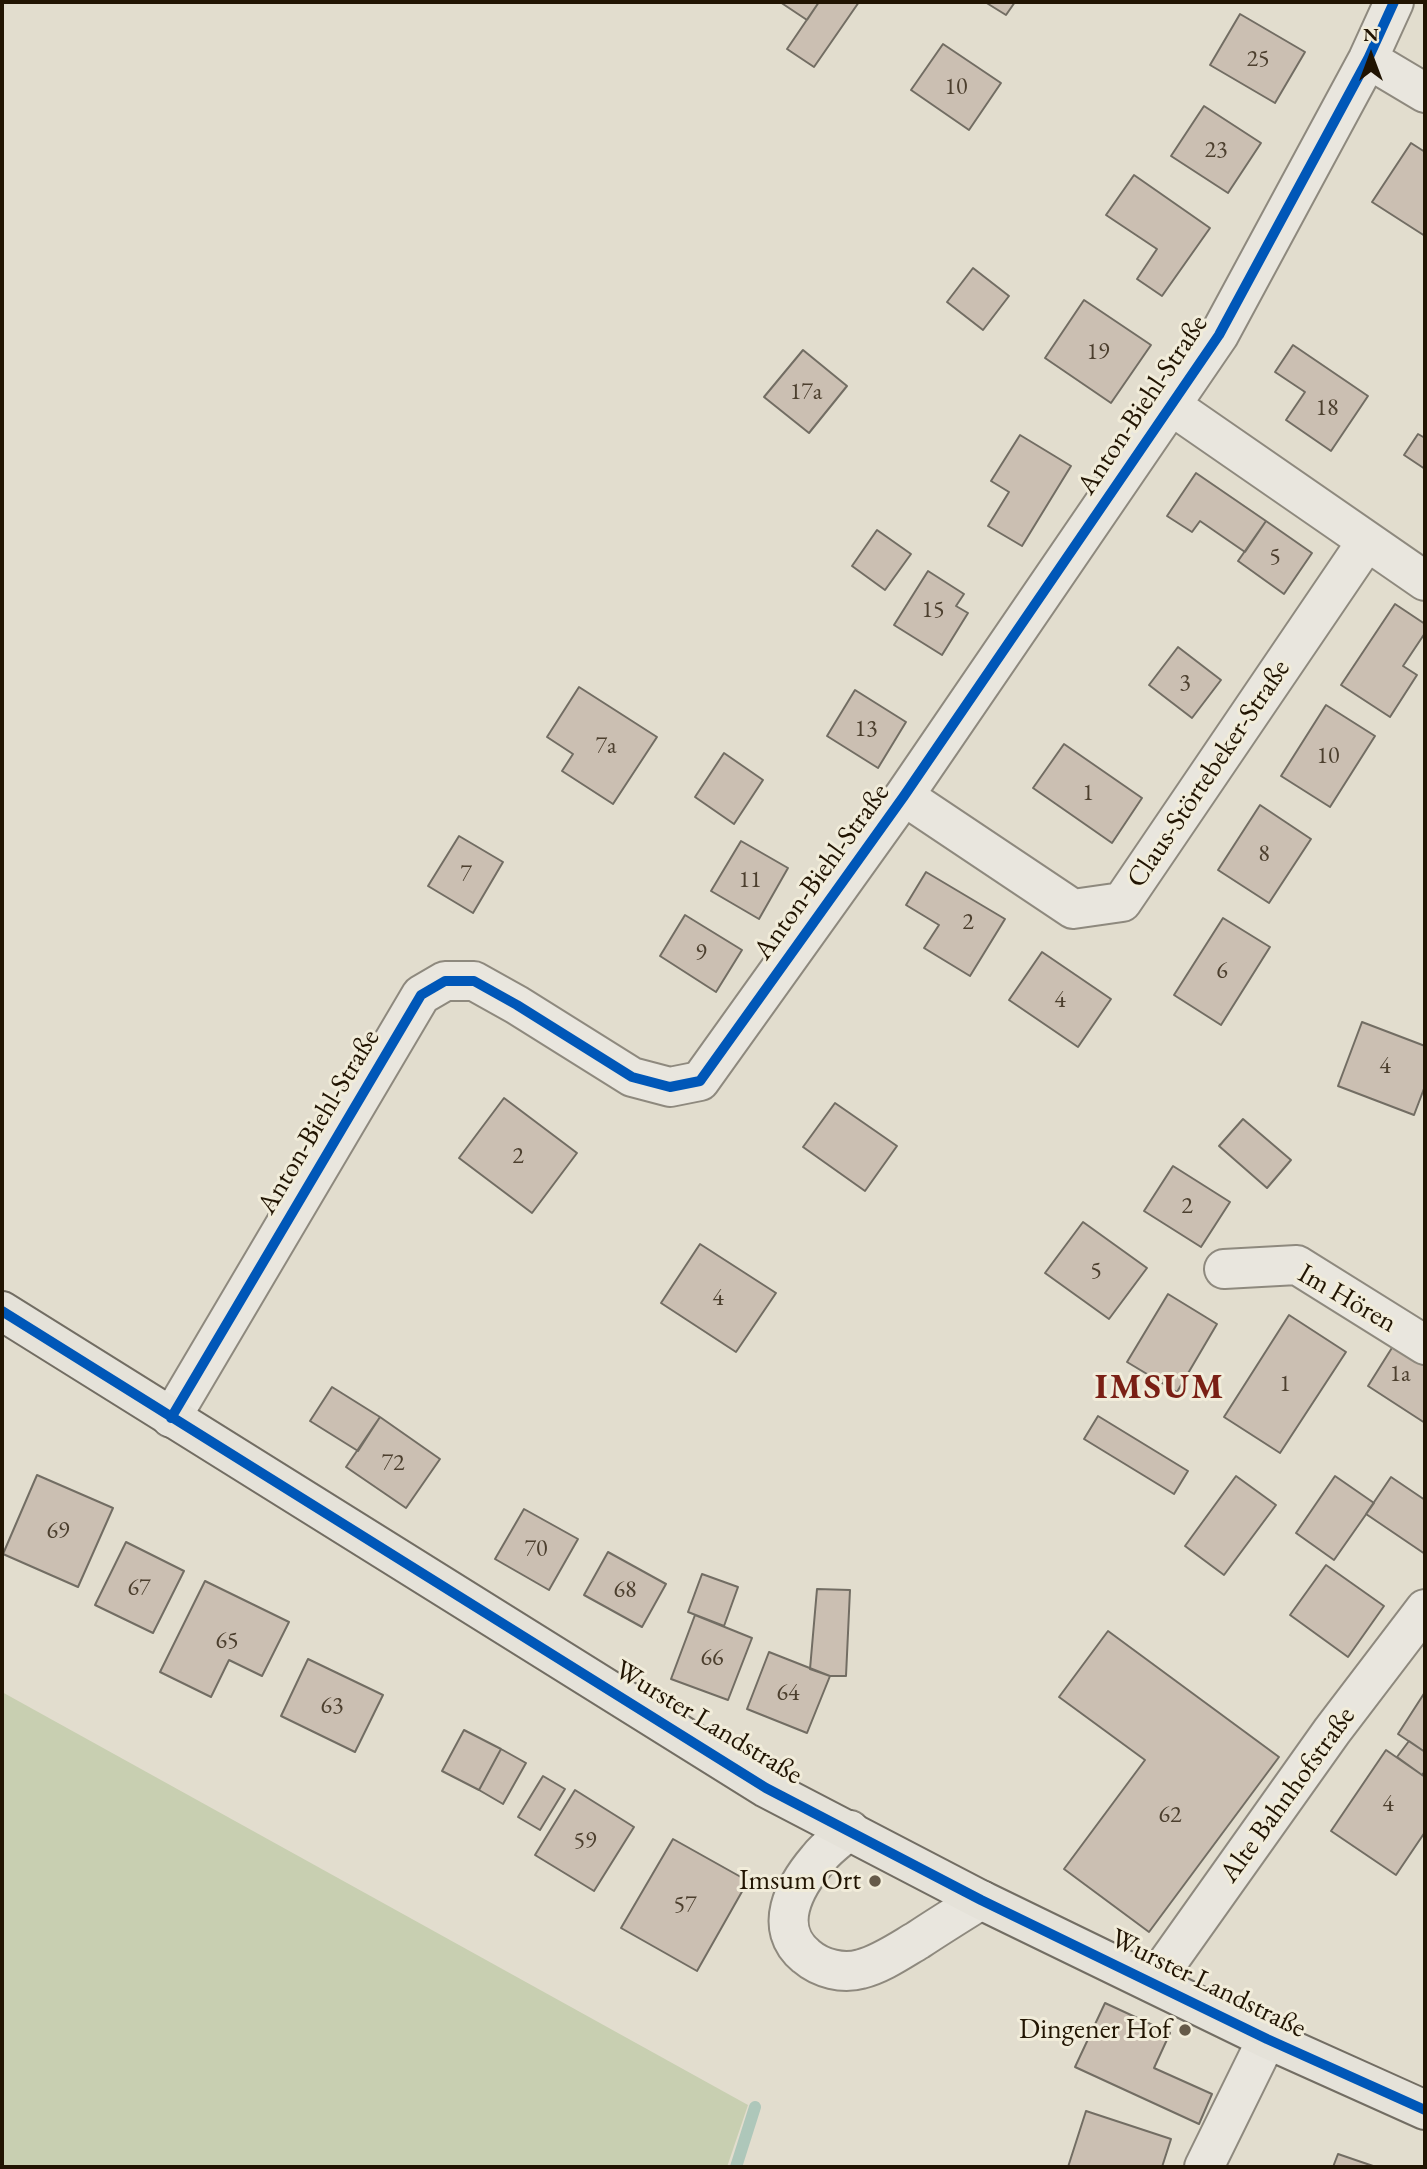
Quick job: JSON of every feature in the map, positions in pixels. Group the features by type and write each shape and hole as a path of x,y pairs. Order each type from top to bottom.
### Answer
{"main road":[{"name":"Wurster Landstraße","path":"2,1311 766,1788 981,1900 1267,2039 1425,2110"}],"street":[{"name":"Anton-Biehl-Straße","path":"171,1418 421,995 445,981 474,981 517,1004 632,1077 670,1087 700,1081 904,796 1219,335 1368,59 1394,2"},
{"path":"1368,59 1425,93"},
{"path":"1172,406 1425,581"},
{"name":"Claus-Störtebeker-Straße","path":"904,796 1073,909 1122,902 1367,541"},
{"name":"Im Hören","path":"1224,1269 1297,1265 1425,1345"},
{"name":"Alte Bahnhofstraße","path":"1153,1983 1332,1731 1425,1609"},
{"path":"850,1830 819,1857 798,1885 790,1908 788,1930 795,1947 813,1962 839,1971 862,1969 892,1956 981,1900"},
{"path":"1205,2167 1267,2039"}],"green space":[{"path":"2,1692 748,2105 727,2167 2,2167"}],"building":[{"path":"780,2 819,2 807,20"},
{"path":"819,2 859,2 814,67 787,49"},
{"path":"985,2 1015,2 1006,15"},
{"path":"1240,14 1305,52 1275,103 1210,65"},
{"path":"943,44 1001,83 969,130 911,90"},
{"path":"1204,106 1261,143 1228,193 1171,156"},
{"path":"1411,143 1425,152 1425,236 1372,202"},
{"path":"1134,175 1210,228 1162,296 1137,279 1157,249 1106,215"},
{"path":"973,268 1009,296 983,330 947,302"},
{"path":"1084,300 1151,345 1111,403 1045,358"},
{"path":"1293,345 1368,396 1331,451 1286,420 1305,392 1275,372"},
{"path":"803,350 847,386 809,433 764,397"},
{"path":"1418,434 1425,438 1425,469 1404,455"},
{"path":"1020,435 1071,466 1022,546 988,526 1009,492 991,481"},
{"path":"1196,473 1266,521 1245,552 1200,521 1192,532 1167,516"},
{"path":"1266,521 1312,553 1284,594 1238,561"},
{"path":"877,530 911,554 885,590 852,566"},
{"path":"928,571 964,594 956,606 968,613 942,655 894,625"},
{"path":"1395,604 1425,624 1425,633 1403,666 1417,675 1390,717 1341,685"},
{"path":"1178,647 1221,680 1192,718 1149,685"},
{"path":"579,687 657,737 613,804 562,771 573,754 547,737"},
{"path":"855,690 906,722 878,768 827,736"},
{"path":"1326,705 1375,736 1330,807 1281,776"},
{"path":"1064,744 1142,798 1112,843 1033,788"},
{"path":"724,753 763,780 734,824 695,797"},
{"path":"1260,805 1311,839 1269,903 1218,870"},
{"path":"459,836 503,862 473,913 428,886"},
{"path":"741,841 788,868 759,919 711,891"},
{"path":"926,872 1005,919 970,976 924,948 939,925 906,905"},
{"path":"685,915 742,950 716,992 660,956"},
{"path":"1223,918 1270,947 1221,1025 1174,995"},
{"path":"1042,952 1111,999 1078,1047 1009,1000"},
{"path":"1362,1022 1425,1046 1425,1086 1414,1115 1338,1086"},
{"path":"504,1098 577,1153 532,1213 459,1158"},
{"path":"835,1103 897,1146 865,1191 803,1147"},
{"path":"1243,1119 1291,1160 1267,1188 1219,1146"},
{"path":"1173,1166 1230,1202 1201,1247 1144,1211"},
{"path":"1083,1222 1147,1268 1109,1319 1045,1273"},
{"path":"700,1244 776,1293 736,1352 661,1303"},
{"path":"1168,1294 1217,1324 1177,1392 1127,1362"},
{"path":"1289,1315 1346,1352 1280,1453 1224,1417"},
{"path":"1395,1343 1425,1363 1425,1423 1368,1386"},
{"path":"332,1387 380,1417 358,1451 310,1421"},
{"path":"1098,1416 1188,1471 1174,1494 1084,1439"},
{"path":"380,1417 440,1459 406,1508 346,1467"},
{"path":"37,1475 113,1508 78,1587 3,1554"},
{"path":"1236,1476 1276,1505 1224,1575 1185,1546"},
{"path":"1335,1476 1374,1503 1334,1560 1296,1533"},
{"path":"1391,1477 1425,1500 1425,1554 1366,1514"},
{"path":"524,1509 578,1539 549,1590 495,1559"},
{"path":"126,1542 184,1571 153,1633 95,1605"},
{"path":"608,1552 666,1584 642,1627 584,1595"},
{"path":"1326,1565 1384,1606 1348,1657 1290,1615"},
{"path":"702,1574 738,1587 724,1626 688,1612"},
{"path":"205,1581 289,1622 262,1676 229,1660 211,1697 160,1672"},
{"path":"817,1589 850,1590 846,1676 830,1676 810,1669"},
{"path":"695,1615 752,1638 728,1700 671,1679"},
{"path":"1108,1631 1279,1757 1149,1932 1064,1869 1145,1760 1059,1697"},
{"path":"769,1652 830,1676 807,1733 747,1709"},
{"path":"308,1659 383,1695 355,1752 281,1716"},
{"path":"1425,1692 1425,1752 1398,1734"},
{"path":"464,1730 501,1749 479,1790 442,1771"},
{"path":"1409,1741 1425,1752 1425,1771 1422,1775 1397,1757"},
{"path":"501,1749 526,1763 503,1804 479,1790"},
{"path":"1386,1750 1425,1777 1425,1832 1396,1875 1331,1831"},
{"path":"543,1776 565,1789 540,1830 518,1817"},
{"path":"575,1790 634,1827 594,1891 535,1855"},
{"path":"673,1839 748,1881 697,1971 621,1928"},
{"path":"1105,2003 1170,2033 1154,2068 1212,2094 1199,2124 1075,2067"},
{"path":"1086,2111 1171,2139 1162,2167 1068,2167"},
{"path":"1338,2154 1376,2167 1333,2167"}],"waterway":[{"path":"736,2167 755,2107"}],"cycle path":[{"path":"171,1418 421,995 445,981 474,981 632,1077 670,1087 700,1081 904,796 1219,335 1368,59 1394,2"},
{"path":"2,1311 766,1788 981,1900 1267,2039 1425,2110"}],"place":[{"name":"Imsum Ort","path":"875,1881"},
{"name":"Dingener Hof","path":"1185,2030"}],"district":[{"name":"IMSUM","path":"1160,1388"}]}
